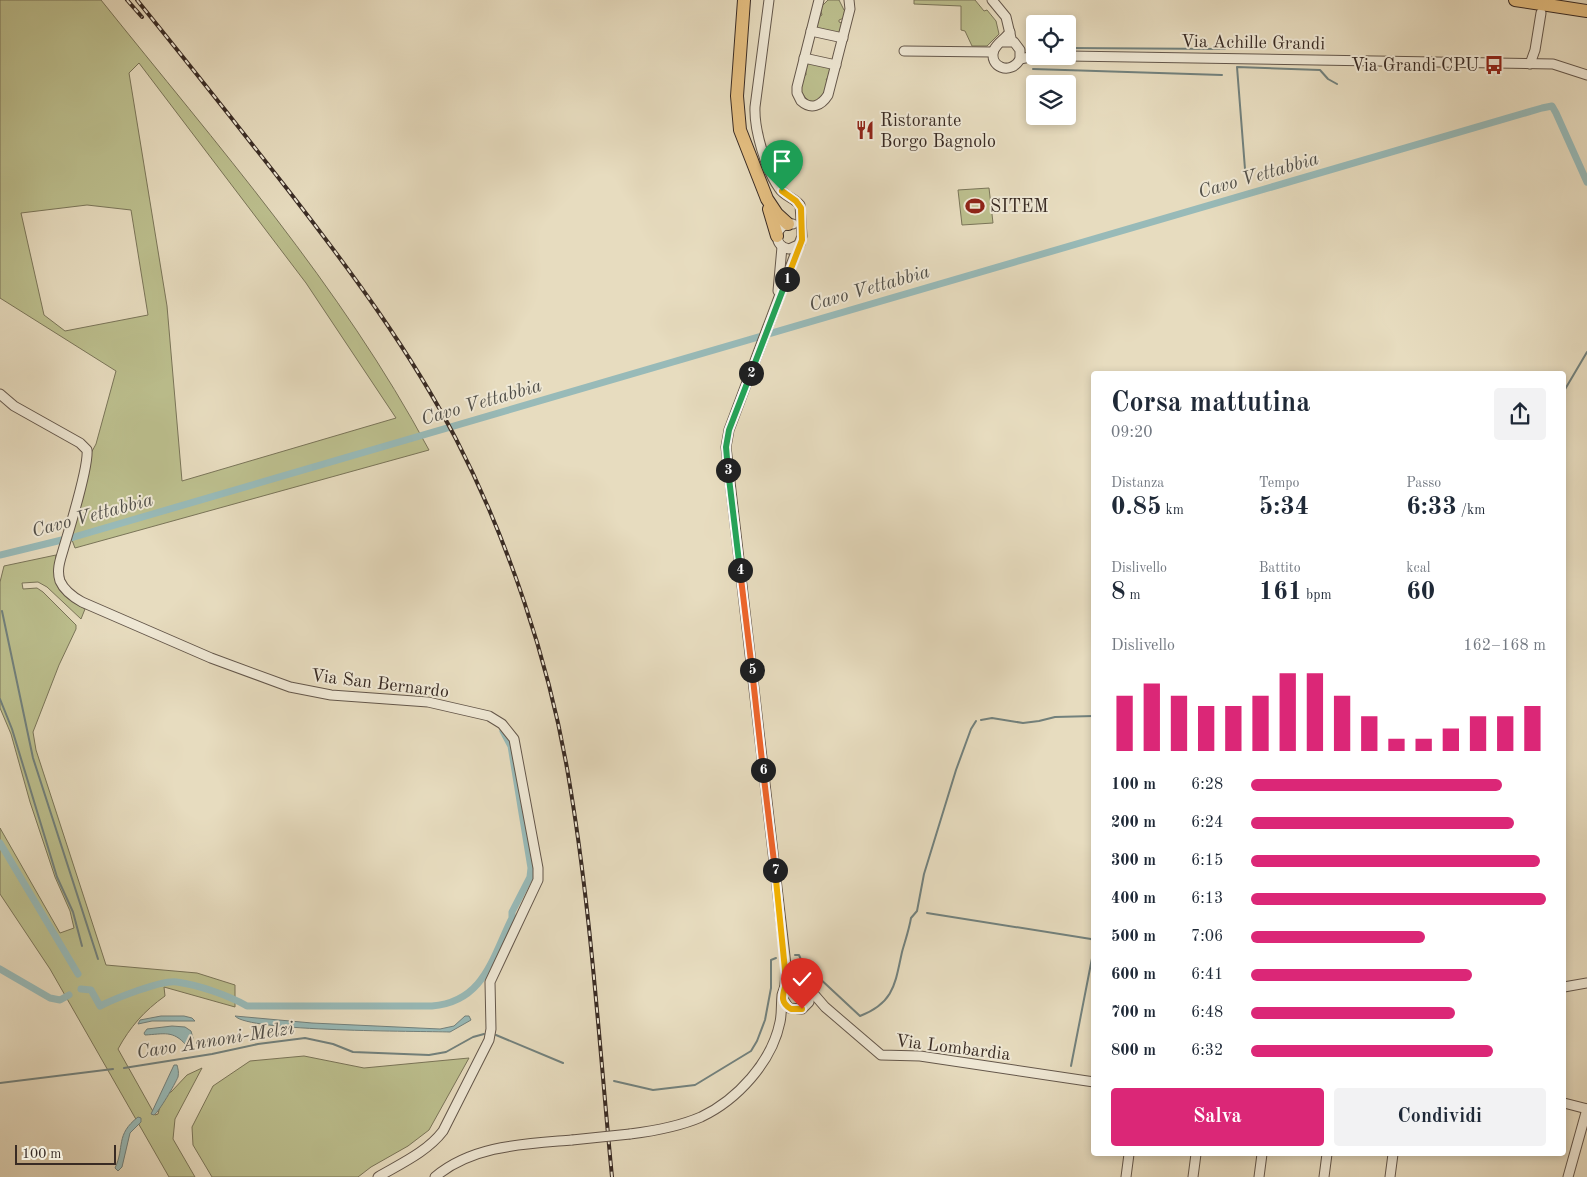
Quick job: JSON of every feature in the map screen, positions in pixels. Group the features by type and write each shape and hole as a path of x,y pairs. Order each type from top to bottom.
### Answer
{"highway":[{"path":"744,0 736,96 738,118 744,143 767,199 779,241"},
{"path":"1514,0 1587,11"},
{"path":"767,199 777,214 789,224"}],"street":[{"path":"435,1177 449,1167 486,1152 520,1145 630,1134 673,1127 702,1116 734,1096 759,1068 769,1052 780,1024 786,965 726,447 729,430 802,236 801,211 798,203 783,193 777,184 756,130 755,107 769,0"},
{"path":"819,0 797,93 801,102 809,106 817,106 826,99 850,9 849,0"},
{"path":"992,0 1006,17 1020,55 1018,64 1010,68 1001,68 995,62 993,52 1010,32"},
{"path":"1530,64 1535,50 1541,13"},
{"path":"811,31 843,38"},
{"path":"1002,42 1014,42"},
{"path":"904,51 993,52"},
{"path":"1020,55 1026,56"},
{"name":"Via Achille Grandi","path":"1076,56 1553,64 1587,75"},
{"path":"804,58 836,65"},
{"path":"775,308 780,281 780,229 798,218 801,211"},
{"path":"789,224 801,230"},
{"path":"779,241 789,249 800,244"},
{"name":"Via San Bernardo","path":"0,394 14,406 80,443 87,450 86,464 58,571 60,580 73,597 211,658 290,688 331,695 428,702 489,716 502,724 514,738 538,868 538,880 490,982 491,1029 489,1040 443,1131 437,1139 428,1147 378,1177"},
{"path":"786,965 795,981"},
{"path":"782,997 785,1004 793,1009 802,1009 809,1003 810,990 804,983 795,981 785,987"},
{"path":"1566,987 1587,983"},
{"name":"Via Lombardia","path":"810,990 825,1006 881,1055 920,1056 1091,1082"},
{"path":"809,1003 825,1006"},
{"path":"780,1024 793,1009"},
{"path":"1566,1104 1587,1109 1568,1177"},
{"path":"1126,1177 1129,1156"},
{"path":"1193,1177 1196,1156"},
{"path":"1259,1177 1262,1156"},
{"path":"1324,1177 1327,1156"},
{"path":"1390,1177 1393,1156"}],"green space":[{"path":"0,0 101,0 233,163 317,274 357,331 429,450 75,548 69,532 116,371 0,298","holes":["139,63 306,283 396,418 182,481 167,306 129,73","87,205 131,210 148,315 65,331 44,315 21,213"]},
{"path":"828,0 839,0 844,10 848,11 844,18 839,20 839,22 844,24 841,37 812,30 817,18 822,15 819,4 823,5"},
{"path":"914,0 975,0 996,21 999,34 987,46 972,46 965,31 961,30 961,6 914,4"},
{"path":"805,59 835,66 826,80 830,83 827,96 815,102 809,102 801,92 802,76 806,75"},
{"name":"SITEM","path":"989,188 993,223 962,225 958,190"},
{"path":"56,555 55,575 58,588 68,598 85,609 81,619 47,587 38,582 22,583 23,589 37,588 43,592 76,625 33,732 36,750 106,965 197,973 235,985 235,1007 164,987 165,996 138,1020 118,1049 155,1115 158,1114 163,1094 171,1092 187,1075 202,1068 175,1119 173,1139 195,1177 169,1177 50,969 0,894 0,828 60,933 74,928 70,911 55,877 30,802 11,734 0,708 0,582 4,566"},
{"path":"304,1056 364,1068 469,1058 429,1130 408,1146 371,1167 358,1177 212,1177 193,1145 192,1127 213,1086 250,1061"}],"water":[{"path":"161,1016 184,1016 195,1021 152,1021 138,1024 140,1020"},
{"path":"235,1016 312,1023 440,1029 454,1026 465,1016 469,1016 471,1020 450,1032 301,1028 247,1021"},
{"path":"172,1026 185,1027 191,1031 193,1038 189,1046 182,1051 186,1045 177,1037 168,1034 145,1035 144,1033 147,1029"},
{"path":"174,1065 177,1065 178,1077 159,1109 154,1115 151,1114"},
{"path":"138,1117 141,1118 141,1122 130,1133 122,1167 118,1171 115,1168 123,1136 131,1123"}],"waterway":[{"path":"1076,48 1225,49"},
{"path":"1248,180 1245,169 1237,67 1320,70 1328,79 1337,84"},
{"path":"1033,69 1222,75"},
{"name":"Cavo Vettabbia","path":"0,555 74,537 1542,108 1552,106 1587,182"},
{"path":"1566,388 1587,352"},
{"path":"2,611 33,758 98,959"},
{"path":"0,699 12,729 57,877 73,912 82,946"},
{"path":"981,720 992,718 1023,723 1055,717 1091,716"},
{"name":"Cavo Annoni-Melzi","path":"795,955 799,955 802,962 860,1016 880,1005 886,998 895,983 911,918 917,911 924,874 956,770 971,729 976,721"},
{"path":"81,989 91,990 100,1006 138,990 170,982 185,983 203,988 222,994 247,1006 432,1006 450,1003 464,996 475,987 492,962 512,918 512,912 530,877 531,868 511,746 503,731"},
{"path":"0,843 78,974"},
{"name":"Cavo Annoni-Melzi","path":"927,913 1091,939"},
{"name":"Cavo Annoni-Melzi","path":"614,1081 653,1090 695,1085 751,1051 765,1020 771,988 771,960 776,958"},
{"name":"Cavo Annoni-Melzi","path":"1071,1066 1091,963"},
{"path":"0,969 50,998 60,1000 69,995"},
{"name":"Cavo Annoni-Melzi","path":"124,1068 212,1054 258,1044 305,1038 333,1044 353,1052 429,1055 446,1052 473,1037 484,1034"},
{"name":"Cavo Annoni-Melzi","path":"496,1035 563,1063"},
{"name":"Cavo Annoni-Melzi","path":"0,1083 113,1069"}],"railway":[{"path":"127,0 142,17"},
{"path":"137,0 288,190 378,311 419,373 438,406 456,439 493,518 538,645 550,689 568,774 589,925 612,1177"}],"place":[{"name":"Via Grandi CPU","path":"1494,65"},
{"name":"Ristorante Borgo Bagnolo","path":"865,130"},
{"name":"SITEM","path":"975,206"}],"route":[{"path":"782,191 800,205 802,240 729,430 726,447 786,965 785,987 782,997 791,1009 802,1009"}]}
